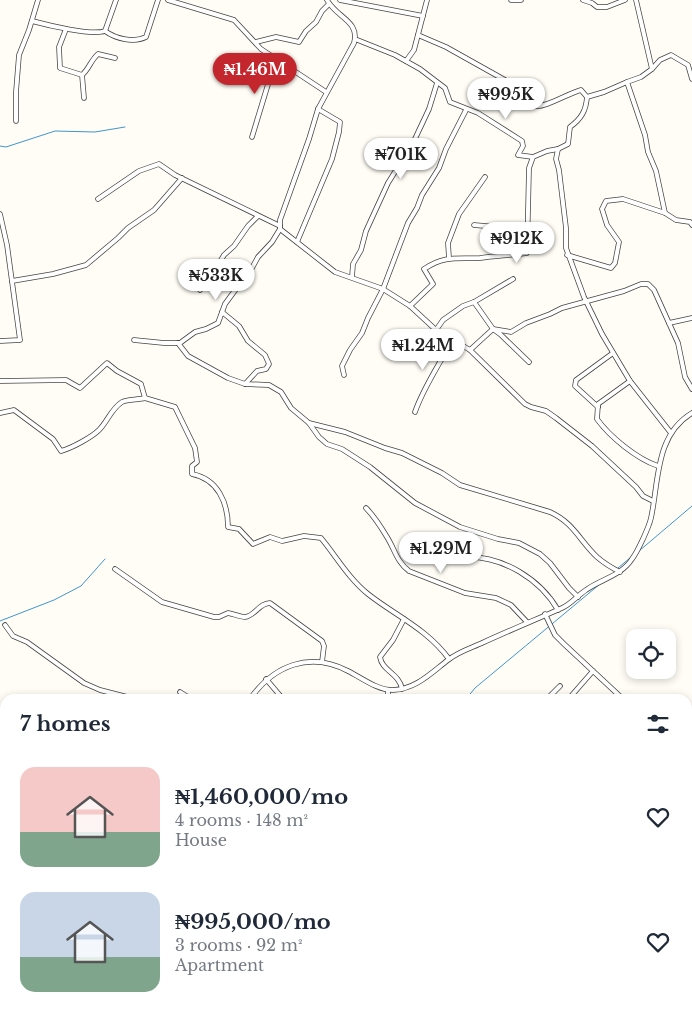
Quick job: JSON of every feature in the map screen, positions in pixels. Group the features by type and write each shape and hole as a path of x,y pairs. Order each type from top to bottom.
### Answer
{"street":[{"path":"16,121 19,55 38,0"},
{"path":"105,32 116,0"},
{"path":"105,32 120,38 137,40 146,37 158,0"},
{"path":"168,0 230,18 261,49 326,92"},
{"path":"340,0 423,16"},
{"path":"406,61 414,50 428,0"},
{"path":"511,0 521,0"},
{"path":"582,0 592,3 597,7 607,7 625,0"},
{"path":"636,0 652,69"},
{"path":"134,340 180,343 195,332 218,323 225,304 240,280 272,242 280,228 280,220 318,109 348,56 356,32 328,2 316,22 306,30 299,42 276,37 256,42"},
{"path":"32,21 66,29 100,34 105,32"},
{"path":"66,29 59,47 60,68 82,75"},
{"path":"355,39 420,69 446,88 450,102 466,110 478,113 522,141 524,146 518,155 533,157 568,144 570,127 580,120 586,110 587,97 581,90 567,94 541,107 535,106 505,80 418,35"},
{"path":"82,75 87,71 98,54 115,58"},
{"path":"587,97 641,77 660,60 671,55 690,64 692,79"},
{"path":"252,137 276,58"},
{"path":"82,75 84,98"},
{"path":"627,82 648,152 656,171 665,213"},
{"path":"352,277 353,264 361,250 366,231 388,183 413,143 429,109 437,83"},
{"path":"297,242 332,158 339,132 340,122 318,109"},
{"path":"344,375 342,366 362,333 383,289 408,223 422,195 439,168 446,149 466,110"},
{"path":"558,149 556,158 566,228 567,255 586,302 613,353 630,381 671,433"},
{"path":"410,306 433,284 424,269 434,262 448,258 479,258 528,253 529,168 533,157"},
{"path":"98,199 139,171 159,164 182,178 258,216 280,228 335,272 383,289 410,306 436,330 470,350 525,404 546,411 592,446 636,487 642,496 653,501"},
{"path":"448,258 448,243 458,214 485,177"},
{"path":"12,281 53,274 86,265 128,228 154,210 182,178"},
{"path":"567,255 611,268 615,263 619,242 607,225 602,209 606,201 623,199 665,213 676,220 690,222 692,225"},
{"path":"0,214 7,244 20,340 0,341"},
{"path":"200,290 208,282 224,255 234,246 248,226 258,216"},
{"path":"474,225 528,230"},
{"path":"436,330 443,320 463,306 474,302 513,279"},
{"path":"493,329 511,332 526,323 562,308 624,291 641,284 648,284 654,290 670,323 678,343 686,377 692,389"},
{"path":"474,302 493,329 529,362"},
{"path":"222,312 239,326 248,341 265,355 269,364 266,369 257,371 245,384"},
{"path":"670,323 692,318"},
{"path":"470,350 493,329"},
{"path":"415,412 428,382 452,340"},
{"path":"178,343 188,356 228,378 245,384 269,385 281,392 291,408 309,422 319,437 327,444 342,449 370,467 415,503 460,527 518,543 540,554 550,563 578,597"},
{"path":"598,407 575,386 576,380 613,353"},
{"path":"0,381 66,380 80,388 108,363 117,371 141,384 145,398"},
{"path":"630,381 598,404 597,419 604,428 634,452 658,466"},
{"path":"0,413 14,410 53,439 61,451 69,449 99,430 116,407 124,401 135,401 145,398 175,407 194,448 197,462 192,466 192,474 203,476 220,491 228,512 228,527 238,529 253,544 270,537 282,541 304,536 322,538 348,573 367,593 404,620 419,628 449,659"},
{"path":"254,694 266,679 281,669 304,662 322,662 347,670 374,686 388,690 402,689 421,681 459,653 568,605 588,589 620,572 633,558 650,520 658,466 671,433 684,418 692,413"},
{"path":"309,422 345,432 402,453 442,473 460,486 550,512 571,525 597,556 620,572"},
{"path":"366,508 388,538 403,567 465,592 488,596 510,605 527,622"},
{"path":"468,557 481,558 518,571 549,595 558,610"},
{"path":"115,569 162,602 214,617 228,613 248,616 264,603 270,603 322,641 324,646 322,662"},
{"path":"545,614 555,635 618,694"},
{"path":"402,689 400,681 383,665 380,657 393,640 404,620"},
{"path":"5,625 13,636 27,642 84,683 116,694"},
{"path":"573,694 593,671"},
{"path":"266,679 279,694"},
{"path":"552,694 560,686"},
{"path":"692,957 692,970"}],"waterway":[{"path":"0,146 6,147 55,131 95,132 125,127"},
{"path":"639,551 692,506"},
{"path":"618,568 630,558"},
{"path":"0,621 54,600 81,586 105,559"},
{"path":"470,694 600,584"}]}
